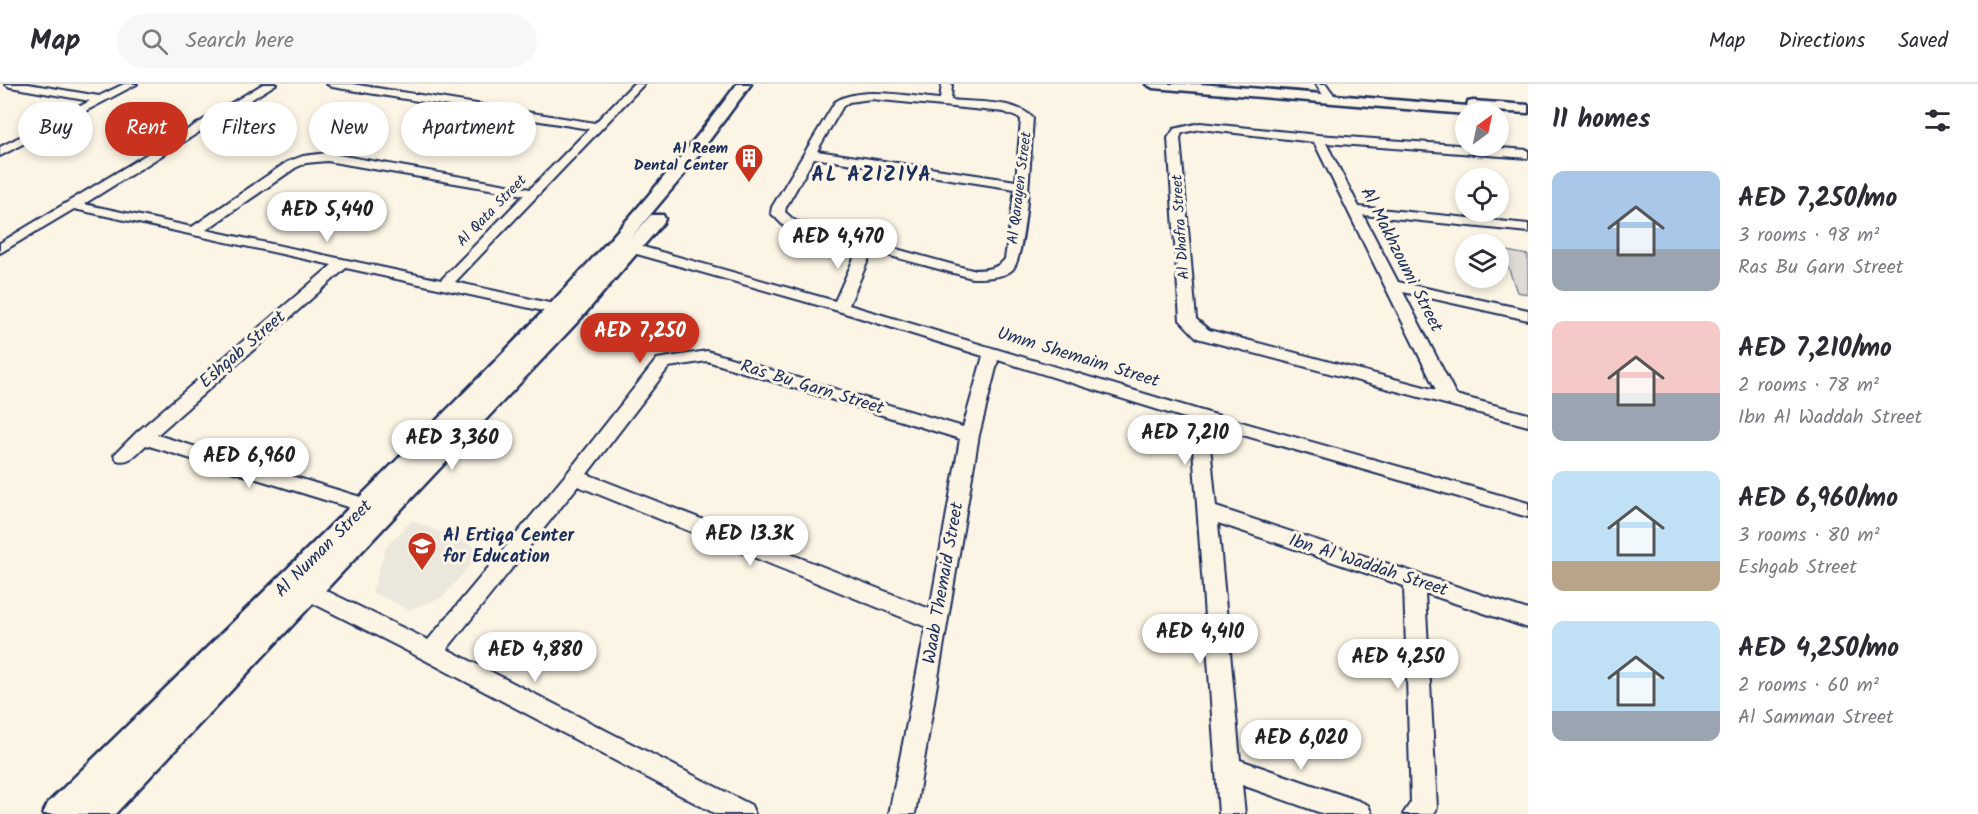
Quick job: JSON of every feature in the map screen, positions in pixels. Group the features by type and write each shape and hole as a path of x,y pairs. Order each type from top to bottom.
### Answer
{"street":[{"path":"10,84 101,100"},
{"path":"0,152 132,84"},
{"path":"0,249 271,84"},
{"path":"332,84 595,126"},
{"path":"391,93 404,84"},
{"name":"Al Qata Street","path":"446,284 595,126 639,84"},
{"name":"Al Numan Street","path":"624,247 744,84"},
{"name":"Al Numan Street","path":"59,814 300,587 391,506 724,136 761,84"},
{"path":"945,103 947,84"},
{"path":"1153,84 1326,92 1455,108"},
{"path":"1217,84 1528,109"},
{"name":"Al Qarayen Street","path":"871,96 1019,112 1027,118 1022,186 1012,259 1007,267 999,271 972,274 790,224 778,213 779,207 811,154 839,104 846,99 871,96"},
{"path":"1509,114 1528,116"},
{"name":"Al Dhafra Street","path":"1528,154 1318,139 1200,126 1178,131 1174,138 1188,320 1203,334 1528,420"},
{"name":"Al Makhzoumi Street","path":"1318,139 1450,400"},
{"path":"811,154 1022,186"},
{"path":"193,232 291,165 315,158 327,157 533,193"},
{"path":"72,205 566,311"},
{"path":"1354,210 1528,228"},
{"path":"840,307 867,245"},
{"name":"Umm Shemaim Street","path":"624,247 840,307 1199,416 1528,510"},
{"name":"Eshgab Street","path":"123,455 342,262"},
{"path":"1392,285 1528,315"},
{"name":"Al Numan Street","path":"93,814 300,587 367,506 566,311"},
{"name":"Waab Themaid Street","path":"902,814 970,435 992,352"},
{"name":"Ras Bu Garn Street","path":"430,652 575,477 663,363 685,357 707,356 970,435"},
{"path":"1199,416 1233,814"},
{"path":"143,437 367,506 391,506"},
{"path":"575,477 938,622"},
{"name":"Ibn Al Waddah Street","path":"1208,512 1528,619"},
{"path":"1414,581 1424,808 1416,814"},
{"path":"300,587 742,814"},
{"path":"1229,768 1359,814"},
{"path":"117,789 119,814"},
{"path":"50,814 84,790"}],"shaded area":[{"path":"1509,251 1528,255 1528,294 1517,292 1509,270"},
{"name":"Al Ertiqa Center for Education","path":"412,520 483,550 443,597 409,610 372,592 386,547"}],"place":[{"name":"Al Reem Dental Center","path":"749,184"},
{"name":"Al Ertiqa Center for Education","path":"422,572"}],"district":[{"name":"AL AZIZIYA","path":"872,176"}]}
